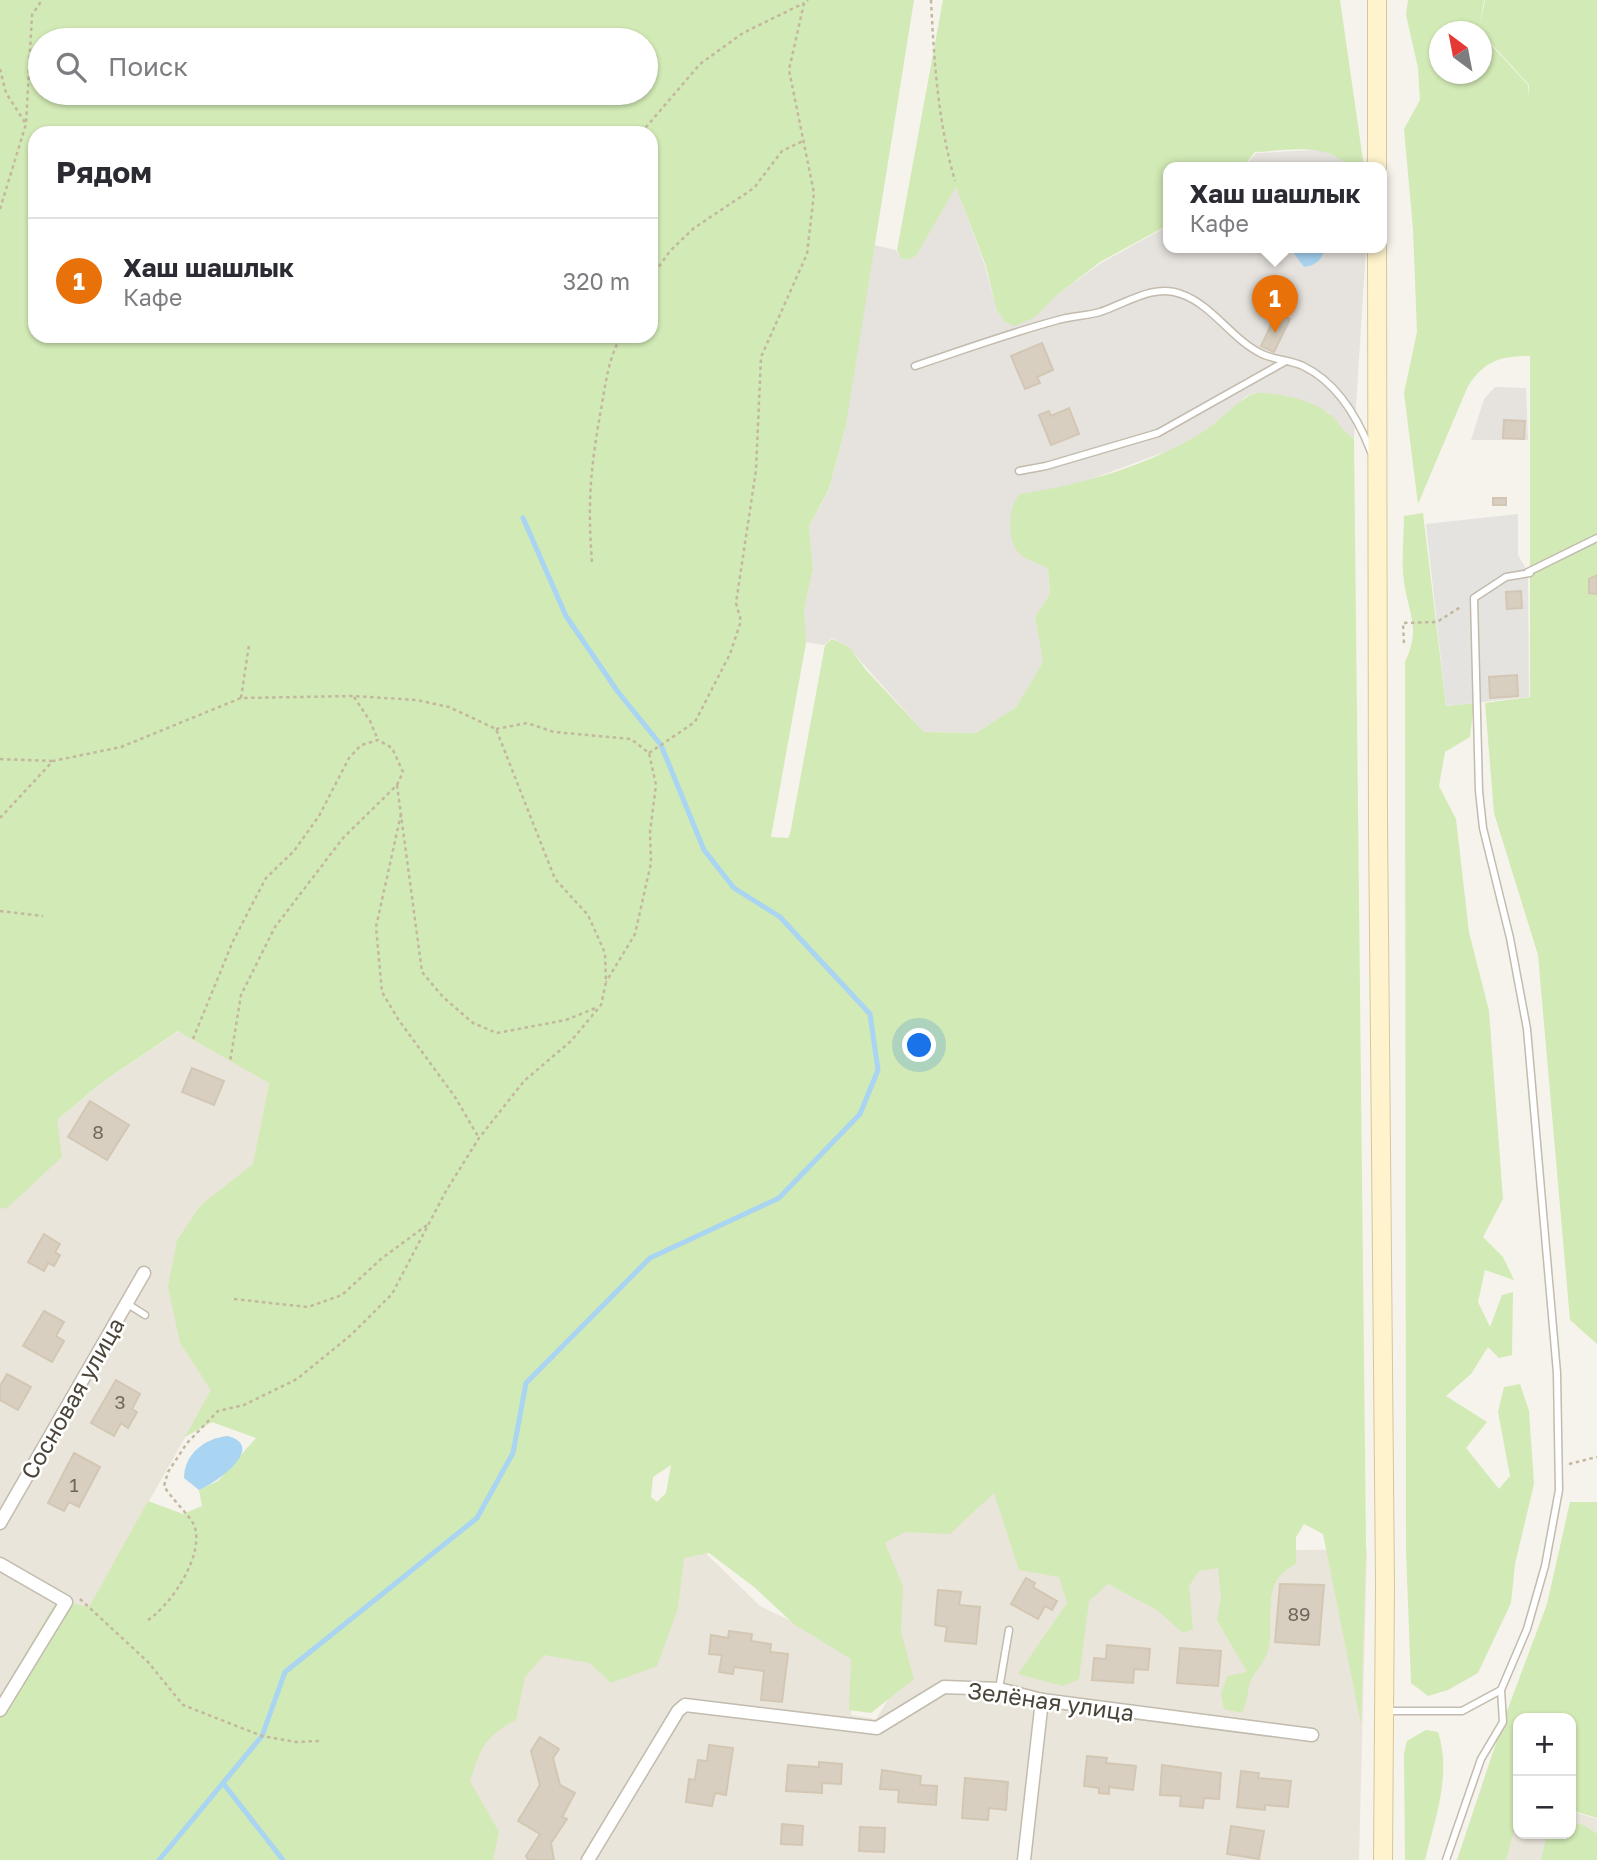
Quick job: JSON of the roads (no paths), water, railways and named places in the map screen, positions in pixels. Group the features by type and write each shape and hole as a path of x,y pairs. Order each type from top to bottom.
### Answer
{"main road":[{"path":"1377,0 1377,162"},
{"path":"1377,253 1383,1860"}],"street":[{"name":"Сосновая улица","path":"0,1523 144,1273"},
{"path":"0,1564 72,1600 0,1710"},
{"name":"Зелёная улица","path":"588,1860 678,1711 685,1704 877,1728 944,1687 999,1689 1042,1700 1312,1735"},
{"path":"1024,1860 1042,1700"}],"lane":[{"path":"915,366 1060,319 1098,313 1157,291 1178,292 1196,300 1228,332 1263,355 1302,366 1336,391 1362,429 1377,467"},
{"path":"1019,471 1046,466 1158,433 1286,361"},
{"path":"1446,1860 1481,1759 1503,1722 1501,1690 1527,1629 1545,1566 1559,1490 1557,1373 1527,1029 1510,939 1483,828 1479,791 1474,598 1506,577 1529,573 1597,538"},
{"path":"126,1303 145,1315"},
{"path":"999,1689 1009,1630"},
{"path":"1383,1712 1462,1711 1501,1690"}],"water":[{"path":"1294,253 1323,253 1318,261 1304,267"},
{"path":"228,1436 239,1441 242,1448 240,1456 226,1473 199,1490 184,1478 188,1462 204,1444"}],"waterway":[{"path":"159,1860 262,1736 285,1672 477,1518 513,1453 526,1383 650,1258 779,1198 860,1114 878,1070 870,1014 780,917 734,888 704,850 661,745 618,692 566,616 523,518"},
{"path":"223,1783 283,1860"}],"place":[{"name":"Хаш шашлык","path":"1275,333"}]}
